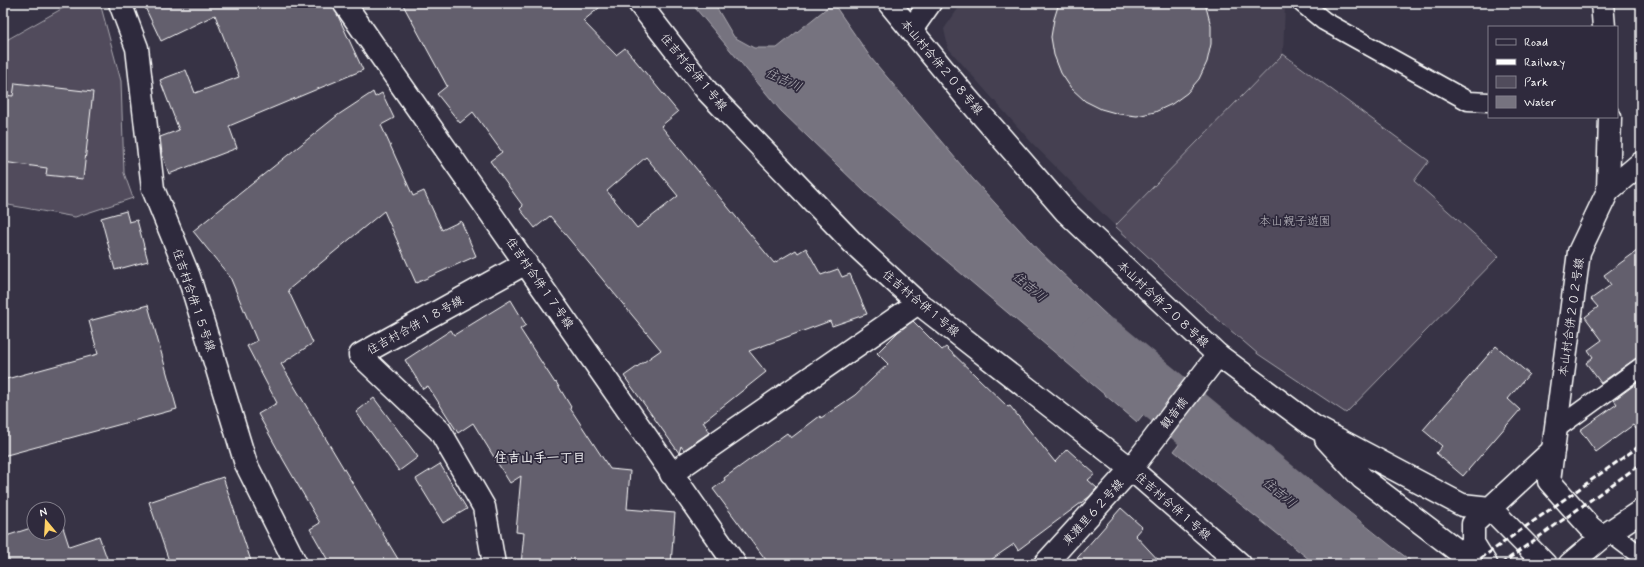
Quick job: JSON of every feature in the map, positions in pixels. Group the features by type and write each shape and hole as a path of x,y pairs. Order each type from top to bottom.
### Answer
{"street":[{"name":"住吉村合併１５号線","path":"120,3 137,48 153,189 189,278 246,464 296,564"},
{"name":"住吉村合併１７号線","path":"344,3 734,564"},
{"name":"住吉村合併１号線","path":"639,3 707,91 852,243 918,302 1135,464 1240,564"},
{"name":"本山村合併２０８号線","path":"889,3 966,97 1066,212 1214,362 1313,426 1362,478 1475,564"},
{"path":"911,30 930,3"},
{"path":"1602,3 1604,26"},
{"name":"本山村合併２０２号線","path":"1605,534 1590,526 1549,481 1579,252 1608,191 1610,118"},
{"path":"1608,191 1641,162"},
{"name":"住吉村合併１８号線","path":"494,564 484,507 440,431 360,355 526,263"},
{"path":"671,474 918,302"},
{"name":"観音橋","path":"1135,464 1214,362"},
{"path":"1313,426 1462,505 1490,508 1545,564"},
{"path":"1486,564 1473,543 1473,524 1554,440"},
{"name":"東灘里６２号線","path":"1045,564 1135,464"},
{"path":"1570,564 1605,534 1641,511"}],"lane":[{"path":"1302,3 1324,21 1468,102 1488,102"},
{"path":"1554,440 1641,367"},
{"path":"1605,534 1641,556"}],"shaded area":[{"path":"962,3 1282,3 1285,5 1283,54 1115,226 1031,142 948,48 944,29"}],"green space":[{"path":"72,3 100,3 121,81 124,173 133,198 75,217 3,204 3,53 6,51 3,46 3,42"},
{"name":"本山親子遊園","path":"1283,54 1429,161 1414,181 1499,256 1346,413 1258,354 1185,291 1115,226"}],"water":[{"path":"691,3 716,3 718,10 734,37 754,48 777,48 833,3 871,58 972,178 1040,252 1136,343 1177,374 1137,422 866,193 781,111"},
{"path":"1211,401 1415,564 1315,564 1174,451"}],"building":[{"path":"143,3 332,3 363,70 229,126 237,148 169,174 162,154 160,137 179,130 160,80 186,70 195,93 239,77 215,15 161,41"},
{"path":"402,3 605,3 583,21 616,55 625,48 678,112 661,126 774,263 796,250 798,253 806,248 821,275 838,269 842,277 850,274 867,314 832,326 830,321 749,351 766,372 703,422 710,432 684,450 681,446 679,453 624,376 661,350 550,216 535,228 520,209 523,206 490,161 502,152 473,112 460,123 437,94 447,86","holes":["646,157 678,196 637,228 607,191"]},
{"path":"1059,3 1205,3 1211,26 1211,44 1207,62 1199,79 1187,93 1172,104 1155,112 1137,116 1119,114 1101,109 1085,101 1071,88 1061,73 1054,55 1051,37 1054,19"},
{"path":"15,83 93,92 83,179 46,175 47,168 3,162 3,95 13,96"},
{"path":"373,92 375,97 382,93 394,118 381,125 413,196 424,191 442,230 461,221 476,256 416,283 384,211 288,290 313,343 281,364 401,564 330,564 310,529 320,523 258,414 277,403 247,346 257,341 230,277 193,231 338,115"},
{"path":"126,211 129,222 137,220 148,261 115,270 101,218"},
{"path":"1641,248 1641,357 1635,359 1601,383 1586,363 1593,357 1588,350 1602,340 1585,317 1598,307 1591,299 1611,285 1604,275"},
{"path":"511,300 526,325 520,329 555,383 556,382 571,407 570,408 610,469 630,471 627,509 675,513 671,564 521,564 524,533 516,532 521,476 510,483 473,423 458,433 428,386 423,389 405,360 451,330 454,335"},
{"path":"148,305 177,409 3,456 3,380 98,354 89,321"},
{"path":"913,321 942,350 946,347 1008,407 1010,406 1055,462 1067,449 1095,474 1088,480 1097,488 1089,497 1018,550 1014,544 985,564 769,564 713,489 725,480 724,478 787,433 791,438 820,416 821,418 855,395 888,364 877,353 898,332"},
{"path":"1496,346 1529,374 1508,399 1520,410 1463,476 1436,453 1442,446 1423,430"},
{"path":"1641,380 1641,435 1633,425 1596,452 1580,430 1617,404 1614,400"},
{"path":"374,398 418,457 399,471 356,412"},
{"path":"440,464 467,509 443,523 416,479"},
{"path":"223,477 252,564 170,564 149,502"},
{"path":"1121,508 1142,527 1135,535 1162,564 1072,564"},
{"path":"26,530 26,541 66,541 66,537 69,546 99,536 109,564 3,564 3,537"}],"waterway":[{"name":"住吉川","path":"1101,344 1368,564"}],"railway":[{"path":"1473,564 1641,445"},
{"path":"1501,564 1641,464"}],"district":[{"name":"住吉山手一丁目","path":"540,457"}]}
